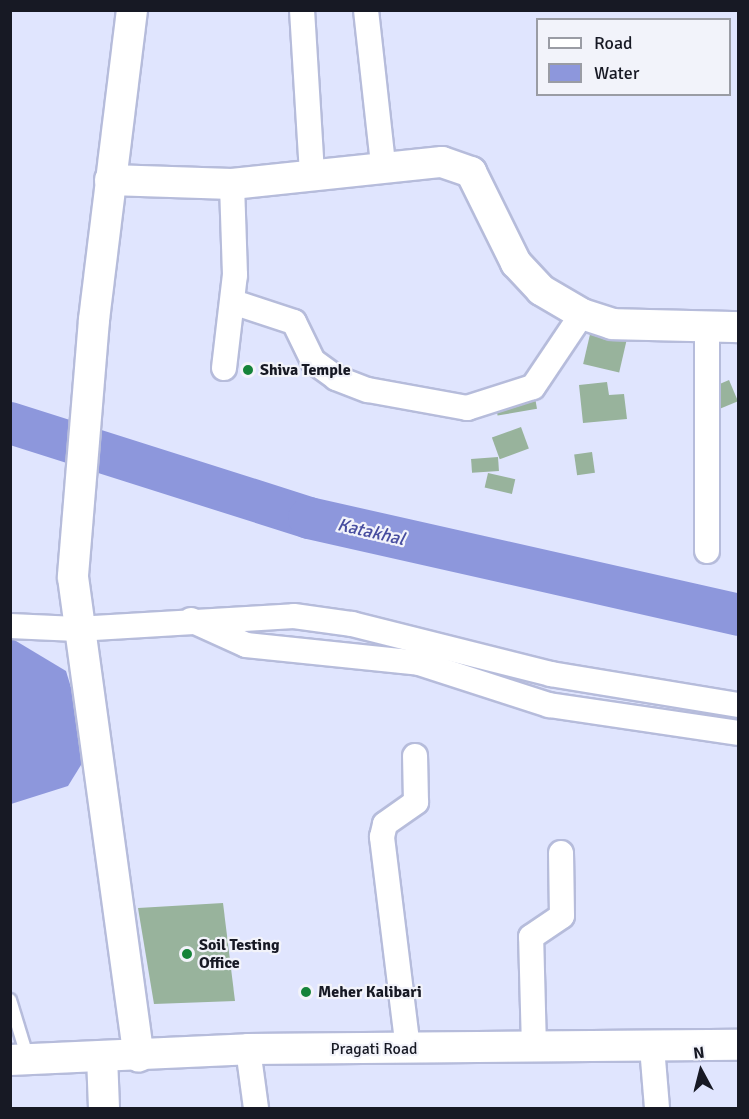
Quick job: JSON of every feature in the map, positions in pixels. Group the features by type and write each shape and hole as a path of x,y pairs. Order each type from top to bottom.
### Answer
{"street":[{"path":"132,10 94,320 73,577 77,629 139,1056"},
{"path":"302,10 312,174"},
{"path":"366,10 383,165"},
{"path":"110,180 232,184 383,165 442,162 471,172 516,263 541,290 582,314 612,324 738,327"},
{"path":"224,368 232,302 232,184"},
{"path":"232,302 294,322 313,361 336,378 368,390 467,408 533,387 548,372 582,314"},
{"path":"707,327 707,551"},
{"path":"10,626 77,629 191,620 294,616 352,624 552,674 738,705"},
{"path":"191,620 246,645 419,663 549,705 738,733"},
{"path":"408,1049 382,837 385,825 416,802 416,756"},
{"path":"534,1048 531,937 562,916 561,853"},
{"name":"Pragati Road","path":"20,1060 248,1049 738,1045"},
{"path":"652,1047 657,1108"},
{"path":"248,1049 256,1108"},
{"path":"102,1056 104,1108"}],"lane":[{"path":"10,1000 20,1060"}],"water":[{"path":"11,638 66,671 80,717 81,765 68,786 11,804"}],"building":[{"path":"591,330 627,338 619,372 583,364"},
{"path":"729,380 738,401 720,409 712,387"},
{"path":"607,382 609,395 624,394 627,419 583,423 579,385"},
{"path":"533,386 537,409 498,416 494,393"},
{"path":"521,427 529,449 500,459 492,438"},
{"path":"592,452 595,473 577,475 574,455"},
{"path":"498,457 499,471 472,473 471,459"},
{"path":"488,473 515,479 512,494 485,488"},
{"name":"Soil Testing Office","path":"223,903 235,1001 154,1004 138,908"}],"waterway":[{"name":"Katakhal","path":"10,423 309,518 738,615"}],"place":[{"name":"Shiva Temple","path":"248,370"},
{"name":"Soil Testing Office","path":"187,954"},
{"name":"Meher Kalibari","path":"306,992"}]}
